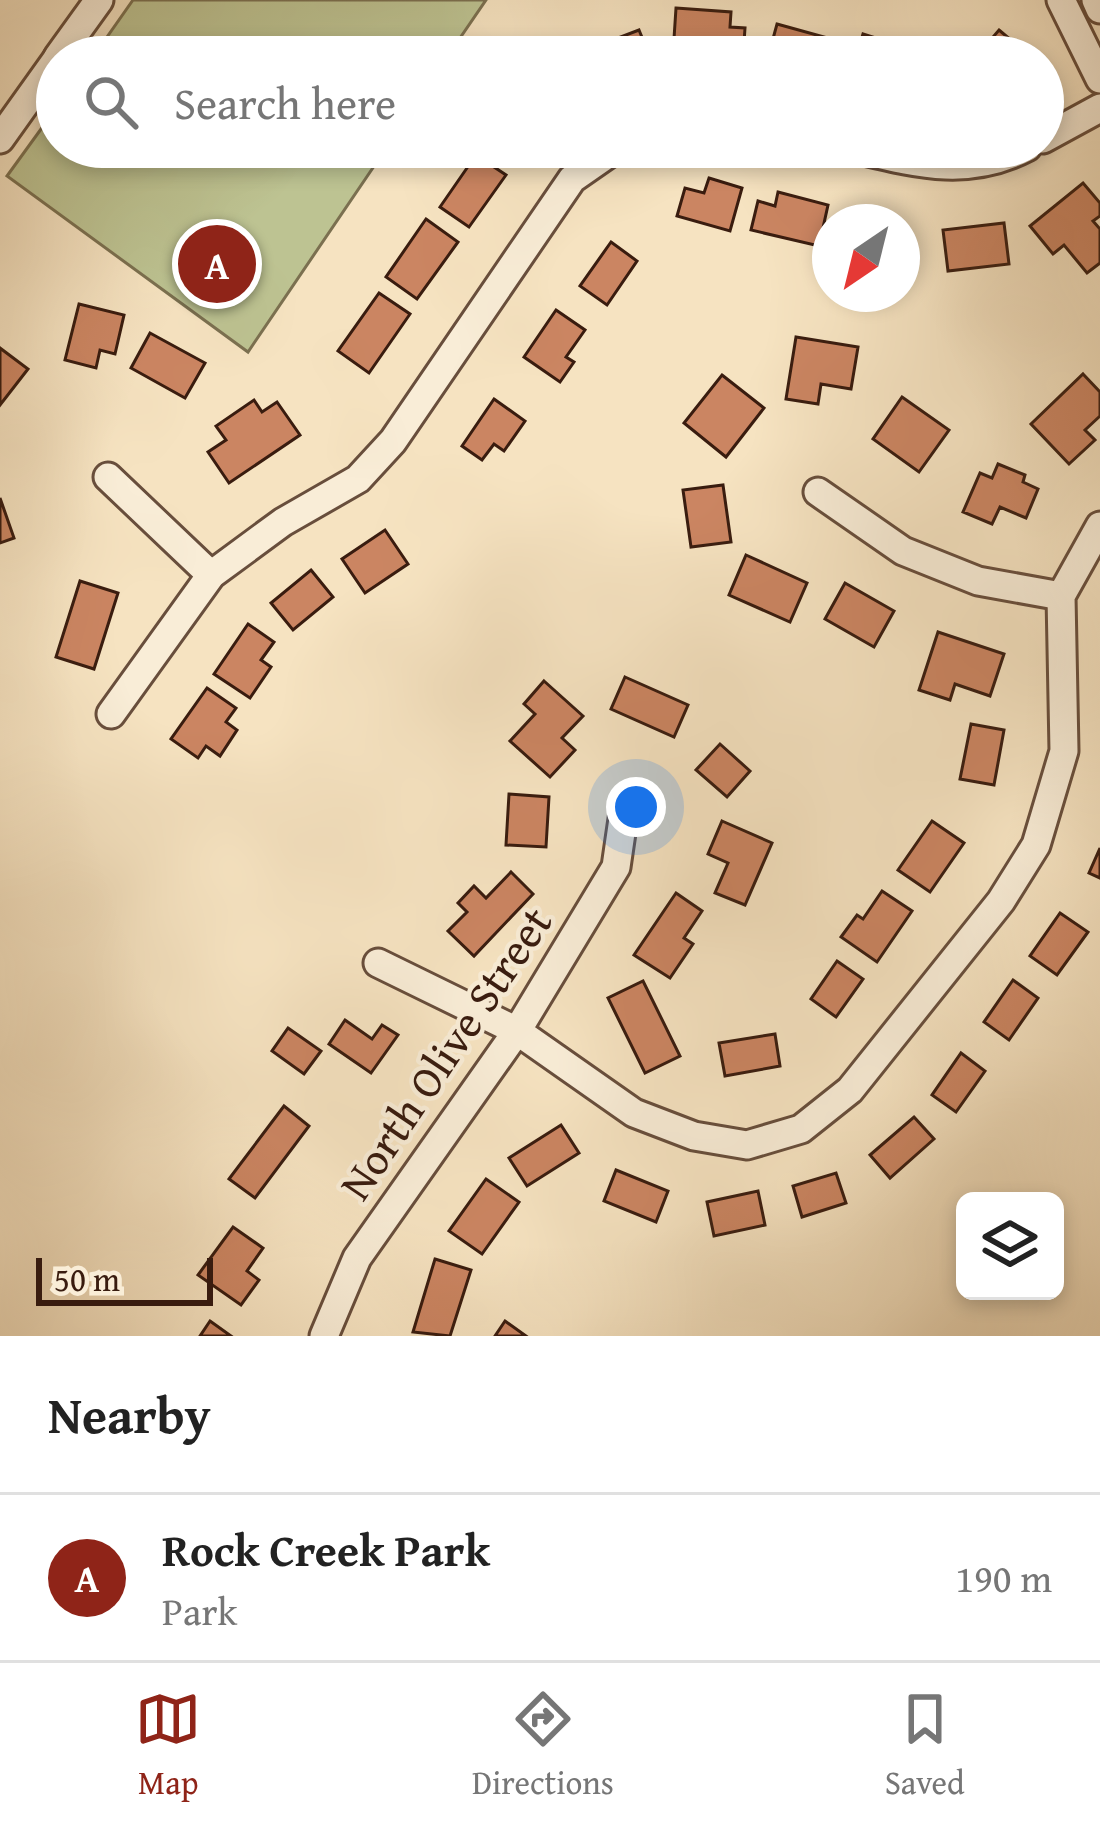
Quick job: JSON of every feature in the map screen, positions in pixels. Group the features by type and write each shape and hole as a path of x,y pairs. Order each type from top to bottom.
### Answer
{"street":[{"path":"74,36 99,0"},
{"path":"1061,0 1100,79"},
{"path":"1096,0 1100,9"},
{"path":"0,140 36,89"},
{"path":"1064,128 1100,109"},
{"path":"111,714 211,575 283,522 358,479 392,440 572,179 588,168"},
{"path":"108,477 211,575"},
{"path":"818,492 903,550 978,581 1061,596"},
{"path":"378,963 517,1031 634,1114 694,1136 747,1145 801,1129 850,1090 1001,901 1036,844 1064,751 1061,596 1100,526"},
{"name":"North Olive Street","path":"329,1334 357,1258 517,1031 616,867 624,812"}],"green space":[{"path":"133,0 486,0 461,36 108,36"},
{"path":"36,136 36,168 373,168 248,352 7,176"}],"building":[{"path":"676,8 731,12 730,27 745,28 744,36 674,36"},
{"path":"777,24 820,36 774,36"},
{"path":"467,168 496,168 506,175 469,227 440,207"},
{"path":"709,178 742,188 730,231 677,216 685,188 704,193"},
{"path":"1083,183 1100,203 1100,216 1093,221 1100,229 1100,263 1087,273 1064,245 1053,254 1030,226"},
{"path":"778,192 824,204 812,204 812,244 751,230 758,201 775,206"},
{"path":"426,219 458,242 417,299 386,277"},
{"path":"1004,223 1009,264 948,271 943,230"},
{"path":"611,242 637,261 607,305 580,286"},
{"path":"379,293 410,314 369,373 338,351"},
{"path":"79,304 124,315 115,354 100,350 96,368 65,360"},
{"path":"556,310 585,330 566,357 574,362 560,382 524,357"},
{"path":"150,333 205,363 185,398 131,368"},
{"path":"796,337 858,347 851,389 821,384 818,404 786,399"},
{"path":"0,348 28,369 0,405"},
{"path":"1083,374 1100,392 1100,416 1085,430 1095,440 1069,464 1031,424"},
{"path":"722,375 764,408 726,457 684,423"},
{"path":"902,397 949,430 919,472 873,439"},
{"path":"494,399 525,421 504,451 494,444 482,460 462,446"},
{"path":"254,400 262,412 277,402 300,435 229,483 208,452 226,440 216,426"},
{"path":"998,464 1025,475 1023,482 1038,489 1026,518 1000,507 992,524 963,512 980,473 992,478"},
{"path":"723,485 731,542 691,547 683,490"},
{"path":"0,498 14,538 0,543"},
{"path":"385,530 408,564 365,593 342,559"},
{"path":"746,555 807,583 790,622 729,595"},
{"path":"311,570 333,597 293,630 271,603"},
{"path":"80,581 118,593 94,669 56,657"},
{"path":"845,583 894,611 874,647 825,619"},
{"path":"248,624 274,642 261,660 271,667 250,698 214,674"},
{"path":"938,632 1004,654 990,696 955,684 950,700 919,690"},
{"path":"625,677 688,705 674,737 611,709"},
{"path":"544,681 583,716 562,738 575,750 550,777 510,741 535,714 524,704"},
{"path":"207,688 236,708 226,722 237,730 220,756 206,746 198,758 171,739"},
{"path":"971,724 1004,730 994,785 960,779"},
{"path":"720,744 750,771 727,797 696,770"},
{"path":"509,794 549,797 546,847 506,845"},
{"path":"722,821 772,843 745,905 715,893 728,863 708,854"},
{"path":"932,821 964,843 930,892 898,870"},
{"path":"1100,848 1100,878 1089,873"},
{"path":"511,872 533,894 474,956 448,931 467,912 458,903 474,886 486,898"},
{"path":"882,891 912,911 877,962 841,937 857,915 863,919"},
{"path":"676,893 702,911 684,938 693,944 670,978 634,955"},
{"path":"1060,913 1088,932 1057,975 1030,956"},
{"path":"837,961 863,979 836,1017 811,999"},
{"path":"1013,980 1038,998 1009,1040 984,1022"},
{"path":"643,981 680,1056 645,1073 608,998"},
{"path":"345,1020 372,1039 382,1025 398,1035 371,1073 329,1044"},
{"path":"288,1028 321,1051 304,1074 272,1051"},
{"path":"775,1034 780,1066 725,1076 719,1043"},
{"path":"961,1053 985,1071 956,1112 932,1095"},
{"path":"284,1106 309,1126 255,1198 229,1179"},
{"path":"914,1117 934,1139 890,1178 870,1155"},
{"path":"561,1125 579,1153 527,1186 509,1158"},
{"path":"616,1170 668,1191 656,1222 604,1201"},
{"path":"836,1173 846,1203 802,1217 793,1186"},
{"path":"486,1179 519,1202 482,1254 449,1231"},
{"path":"758,1191 765,1225 714,1236 707,1202"},
{"path":"233,1227 263,1248 247,1271 259,1280 241,1305 198,1275"},
{"path":"435,1259 471,1270 450,1336 413,1332"},
{"path":"210,1321 231,1336 200,1336"},
{"path":"505,1321 526,1336 495,1336"}],"place":[{"name":"Rock Creek Park","path":"217,264"}]}
